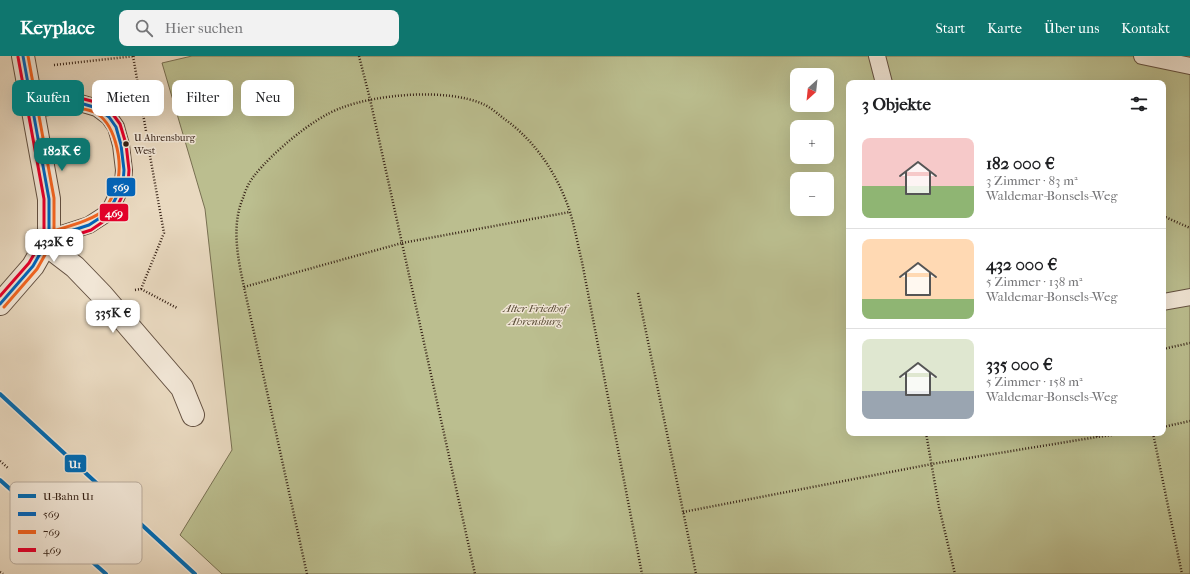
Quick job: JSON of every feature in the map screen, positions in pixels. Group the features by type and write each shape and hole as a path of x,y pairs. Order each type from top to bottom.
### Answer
{"street":[{"path":"24,63 27,80"},
{"path":"0,304 33,266 47,241 49,199 34,116"},
{"path":"47,241 102,295 182,388 194,415"}],"lane":[{"path":"877,56 883,80"},
{"path":"1142,56 1190,66"},
{"path":"47,241 89,225 109,212 123,182 124,170 121,145 116,127 109,116 97,108 84,103"},
{"path":"1166,301 1190,297"}],"path":[{"path":"24,63 69,62 134,56 146,133"},
{"path":"359,56 370,99 476,574"},
{"path":"307,574 238,256 237,219 242,199 253,177 272,157 312,122 340,108 370,99 414,95 446,95 484,104 516,126 539,153 555,176 570,212 583,270 642,574"},
{"path":"141,289 164,233 149,148"},
{"path":"244,287 402,243 570,212"},
{"path":"1166,217 1190,228"},
{"path":"102,295 141,289 177,308"},
{"path":"638,293 696,574"},
{"path":"1166,348 1190,343"},
{"path":"1166,426 1190,421"},
{"path":"927,436 939,507 955,574"},
{"path":"683,512 932,464 1109,436"},
{"path":"1154,436 1182,574"},
{"path":"0,461 9,469"}],"green space":[{"name":"Alter Friedhof Ahrensburg","path":"192,56 1190,56 1190,574 222,574 180,535 232,450 205,209 178,116 233,116 233,80 172,80 172,97 162,63"}],"metro line":[{"name":"U1","path":"0,394 95,482"},
{"name":"U1","path":"0,480 10,489"},
{"name":"U1","path":"142,525 195,574"},
{"name":"U1","path":"95,564 106,574"}],"transit line":[{"name":"569","path":"0,304 33,266 49,238 49,199 23,56"},
{"name":"769","path":"4,307 37,269 54,239 54,198 28,56"},
{"name":"469","path":"0,296 29,263 44,237 44,199 18,57"},
{"name":"469","path":"51,243 91,230 113,215 128,184 129,170 126,144 120,124 112,113 99,103 84,99"},
{"name":"569","path":"49,238 89,225 109,212 123,183 124,170 121,145 116,127 109,117 97,108 84,104"},
{"name":"769","path":"47,233 87,220 101,212 106,208 117,183 119,162 118,152 112,132 101,117 94,112 84,110"}],"place":[{"name":"U Ahrensburg West","path":"126,144"}]}
